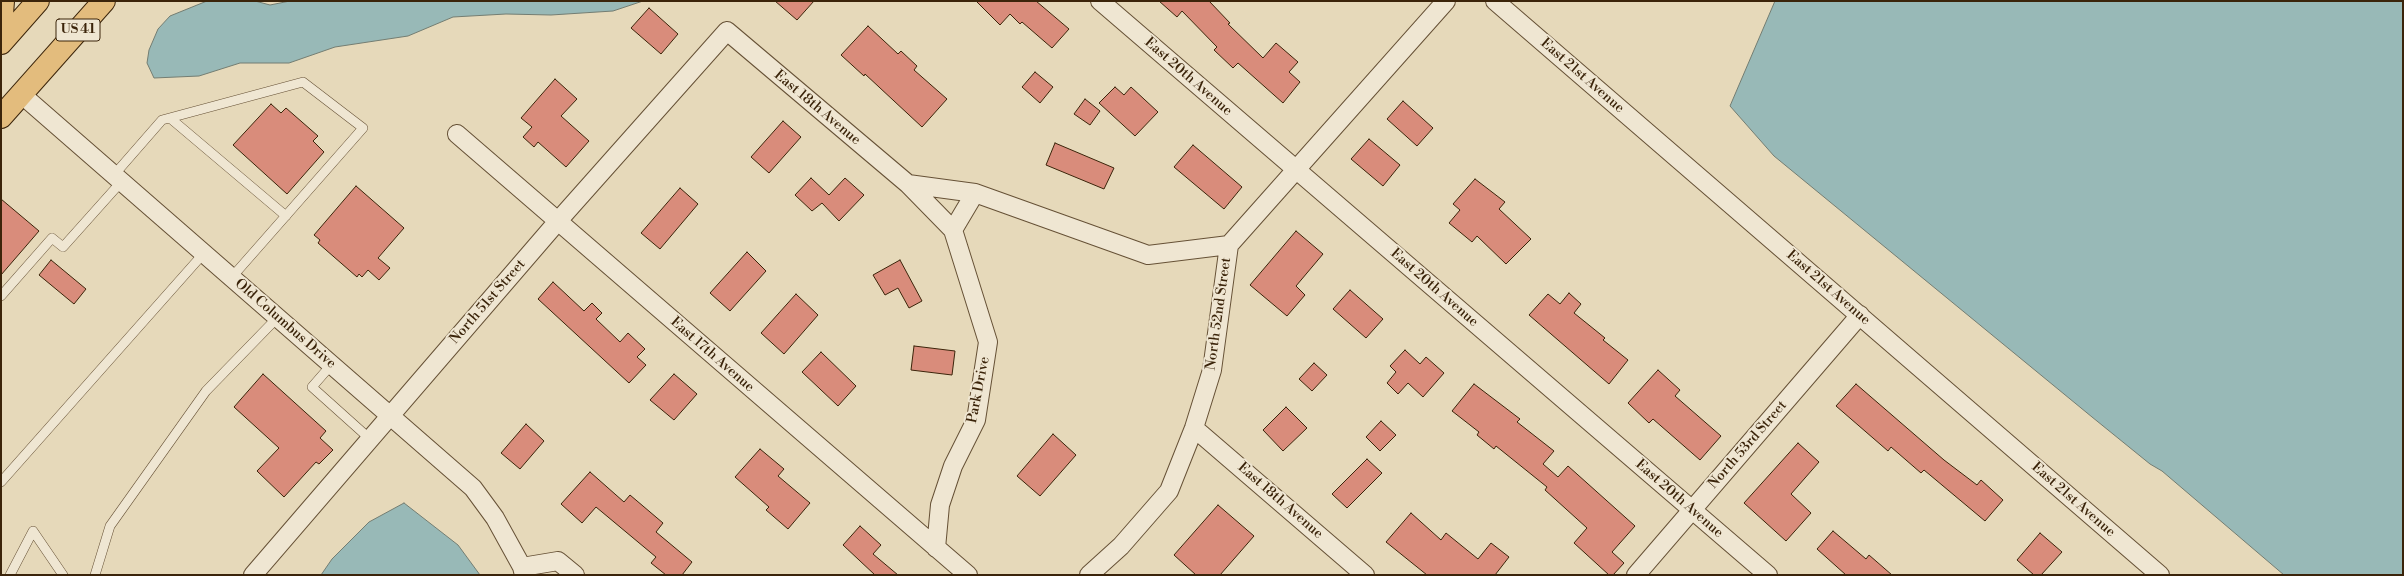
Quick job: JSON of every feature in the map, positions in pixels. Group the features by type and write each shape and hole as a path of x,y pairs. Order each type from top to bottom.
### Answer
{"main road":[{"path":"1,27 3,1"},
{"path":"1,43 38,1"},
{"name":"US 41","path":"1,117 104,1"}],"street":[{"name":"East 20th Avenue","path":"1100,1 1768,575"},
{"name":"North 52nd Street","path":"1089,575 1121,546 1169,491 1194,428 1212,370 1229,245 1446,1"},
{"name":"East 21st Avenue","path":"1495,1 2160,575"},
{"name":"East 18th Avenue","path":"727,31 908,184"},
{"name":"North 51st Street","path":"253,575 558,221 727,31"},
{"name":"Old Columbus Drive","path":"21,94 473,488 495,518 523,571"},
{"name":"East 17th Avenue","path":"457,134 936,548 958,572"},
{"path":"908,184 976,193 1148,255 1229,245"},
{"name":"Park Drive","path":"908,184 952,230 988,342 976,420 953,466 940,506 936,548"},
{"path":"952,230 976,193"},
{"name":"North 53rd Street","path":"1636,575 1860,316"},
{"name":"East 18th Avenue","path":"1194,428 1366,575"},
{"path":"523,571 558,560 574,575"}],"lane":[{"path":"1,296 52,238 63,247 162,120 303,82 363,128 232,277"},
{"path":"170,118 286,216"},
{"path":"1,482 204,253"},
{"path":"95,575 110,526 114,519 206,391 278,318"},
{"path":"332,364 312,387 370,439"},
{"path":"10,575 33,531 63,575"}],"water":[{"path":"207,1 255,1 270,5 290,1 643,1 613,11 551,15 506,14 453,17 408,36 335,47 289,63 240,63 199,76 154,78 147,63 149,50 158,29 170,16"},
{"path":"1775,1 2403,1 2403,575 2284,575 2162,471 2150,464 2092,417 1774,156 1730,106"},
{"path":"404,503 458,545 480,575 321,575 332,559 369,522"}],"building":[{"path":"775,1 814,1 797,20"},
{"path":"976,1 1036,1 1069,29 1052,48 1022,22 1020,24 1010,14 1000,25"},
{"path":"1159,1 1209,1 1230,23 1228,24 1263,58 1276,43 1298,62 1289,72 1300,82 1283,103 1238,63 1233,68 1214,50 1217,47 1182,11 1177,17"},
{"path":"649,8 678,34 661,54 631,28"},
{"path":"868,26 898,54 901,51 917,66 914,70 947,99 922,127 865,74 864,76 841,55"},
{"path":"1035,72 1053,87 1040,103 1022,87"},
{"path":"555,79 577,99 561,116 589,141 566,167 538,142 534,147 523,137 532,127 521,118"},
{"path":"1115,87 1124,95 1131,87 1158,112 1135,136 1099,103"},
{"path":"1085,99 1100,111 1090,125 1074,114"},
{"path":"1403,101 1433,128 1417,146 1387,119"},
{"path":"271,104 281,113 286,108 318,136 313,141 324,152 287,194 233,145"},
{"path":"783,121 801,137 769,173 751,157"},
{"path":"1369,139 1400,165 1383,186 1351,159"},
{"path":"1055,143 1114,168 1104,189 1046,165"},
{"path":"1193,145 1242,187 1224,209 1174,167"},
{"path":"811,178 829,195 845,178 864,195 839,221 822,203 812,211 795,195"},
{"path":"1475,179 1505,202 1499,209 1531,239 1506,264 1477,236 1472,242 1449,223 1460,210 1453,204"},
{"path":"356,186 404,228 378,258 390,268 379,280 368,270 362,277 359,274 357,277 318,243 320,240 314,235"},
{"path":"680,188 698,204 660,249 641,233"},
{"path":"1,199 39,231 1,275"},
{"path":"1296,231 1323,254 1296,286 1305,295 1287,316 1250,285"},
{"path":"747,252 766,271 730,311 710,293"},
{"path":"51,260 86,289 74,304 39,275"},
{"path":"900,260 922,301 909,308 898,288 885,295 873,275"},
{"path":"553,282 584,311 592,303 602,313 596,319 620,342 628,333 645,349 637,357 646,365 629,383 538,299"},
{"path":"1350,290 1383,319 1366,338 1333,309"},
{"path":"1569,293 1581,304 1574,313 1605,338 1603,340 1628,360 1609,384 1529,315 1548,294 1560,304"},
{"path":"796,294 818,315 784,354 761,333"},
{"path":"914,346 955,351 952,375 911,370"},
{"path":"1405,350 1420,364 1426,357 1444,373 1423,397 1408,383 1398,394 1387,383 1396,372 1390,366"},
{"path":"821,352 856,386 838,406 802,372"},
{"path":"1314,363 1327,375 1312,391 1299,379"},
{"path":"1658,370 1680,390 1675,396 1721,436 1700,460 1653,419 1649,423 1628,403"},
{"path":"263,374 326,431 320,438 333,450 319,464 316,462 284,497 257,471 279,448 234,407"},
{"path":"674,374 697,394 674,420 650,400"},
{"path":"1474,384 1520,419 1517,422 1554,451 1543,464 1558,477 1568,466 1635,526 1612,552 1624,563 1613,575 1609,575 1574,543 1587,528 1545,490 1547,487 1496,446 1494,449 1477,435 1479,432 1452,411"},
{"path":"1856,384 1944,460 1977,485 1981,480 2003,500 1985,521 1924,470 1921,473 1891,447 1888,451 1836,406"},
{"path":"1286,407 1307,428 1283,451 1263,430"},
{"path":"1381,421 1396,435 1380,451 1366,437"},
{"path":"526,424 544,441 520,469 501,453"},
{"path":"1053,434 1076,455 1040,496 1017,476"},
{"path":"1798,443 1819,462 1791,494 1811,513 1786,541 1744,503"},
{"path":"760,449 784,469 778,476 810,503 788,529 766,510 769,507 735,477"},
{"path":"1367,459 1382,473 1347,508 1332,494"},
{"path":"590,472 624,502 630,495 663,523 656,532 692,562 682,575 666,575 651,563 656,557 596,507 582,523 561,504"},
{"path":"1218,505 1254,536 1220,575 1196,575 1174,555"},
{"path":"1411,513 1441,540 1446,533 1478,559 1491,543 1509,557 1495,575 1427,575 1386,542"},
{"path":"860,526 881,545 873,554 898,575 875,575 843,545"},
{"path":"1833,531 1866,559 1869,555 1892,575 1846,575 1817,549"},
{"path":"2040,533 2062,552 2041,575 2034,575 2017,560"}]}
